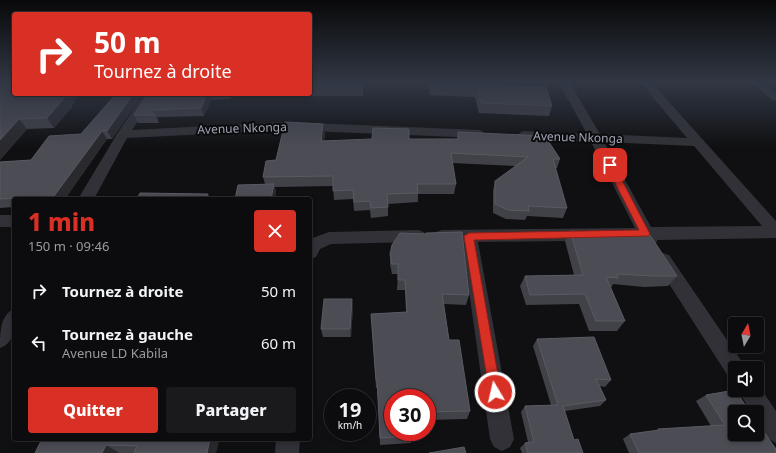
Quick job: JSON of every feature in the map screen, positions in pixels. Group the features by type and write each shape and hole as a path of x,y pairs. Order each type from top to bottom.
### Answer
{"street":[{"path":"87,197 123,134 143,104"},
{"path":"576,104 595,137 645,234 730,361"},
{"path":"312,247 329,238 355,236 776,232 664,104"},
{"name":"Avenue Nkonga","path":"123,134 286,126 492,134"},
{"name":"Avenue Nkonga","path":"507,135 595,137 697,142"},
{"path":"0,221 12,221"},
{"path":"469,236 502,439"},
{"path":"0,339 12,320"},
{"path":"754,397 776,431"},
{"path":"287,453 288,441"}],"building":[{"path":"0,104 59,104 47,118 19,119 0,140"},
{"path":"107,104 126,104 107,131 102,131 54,196 12,197 12,198 0,199 0,162 31,160 49,136 81,134"},
{"path":"141,104 203,104 201,108 148,110 155,115 134,115"},
{"path":"508,104 551,104 552,106"},
{"path":"285,122 323,124 321,141 372,139 373,128 409,129 409,139 458,139 458,132 545,136 560,159 553,159 567,208 528,206 529,211 508,210 495,204 495,181 528,157 451,153 456,184 417,184 418,193 387,194 388,207 371,208 370,201 354,202 353,190 333,191 333,176 263,177 266,161 276,160"},
{"path":"274,184 271,197 235,197 238,185"},
{"path":"140,193 208,194 207,197 138,197"},
{"path":"570,231 650,235 677,276 617,274 618,278 606,277 625,321 596,321 585,294 530,295 525,276 583,275"},
{"path":"462,232 469,295 442,294 449,340 459,340 470,411 436,412 436,389 384,389 384,438 380,438 377,380 371,314 407,312 405,280 398,280 398,264 392,264 390,254 392,245 400,233"},
{"path":"324,299 352,299 350,329 321,329"},
{"path":"594,337 611,380 596,379 606,400 563,406 574,440 578,439 583,453 528,453 525,443 534,442 525,406 558,405 537,339"},
{"path":"728,391 728,397 740,397 745,405 728,405 728,441 764,441 764,432 776,449 776,453 639,453 630,434 659,430 658,429 725,425 706,395"},
{"path":"41,441 210,441 207,453 134,453 137,446 106,445 102,453 35,453"},
{"path":"464,447 466,453 429,453"}],"route":[{"path":"495,392 469,236 645,234 610,165"}]}
